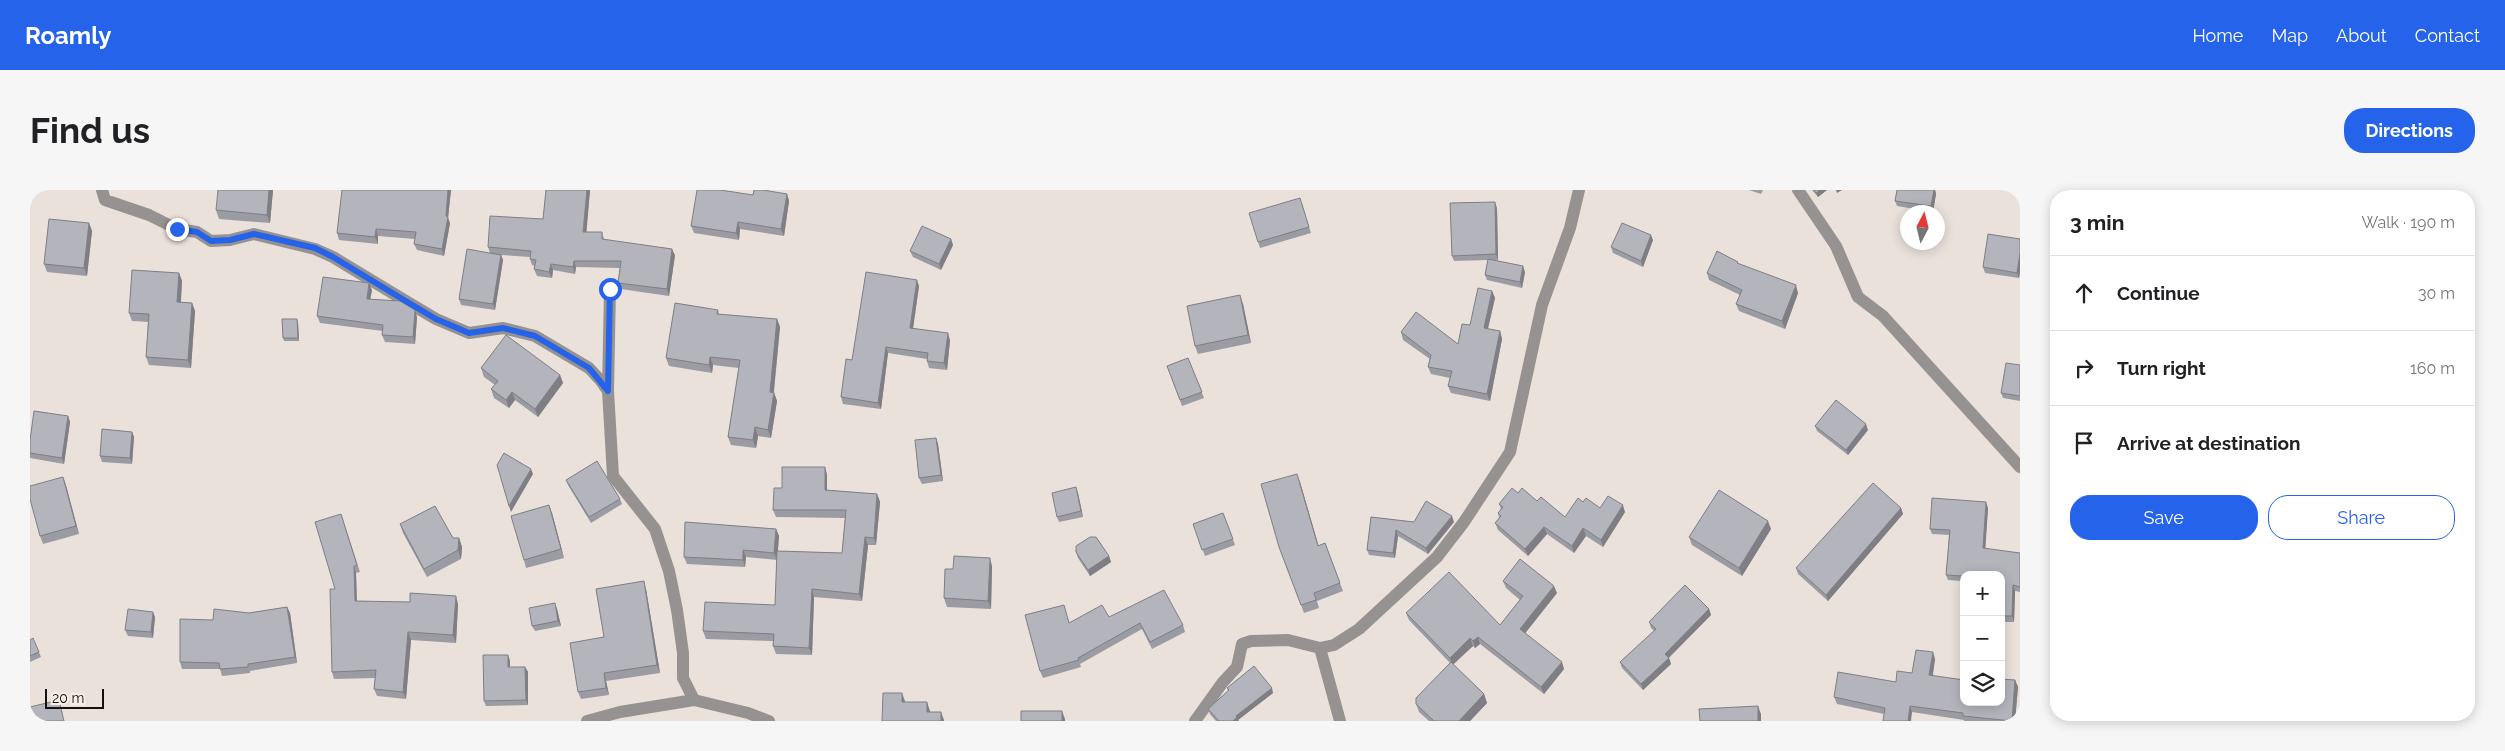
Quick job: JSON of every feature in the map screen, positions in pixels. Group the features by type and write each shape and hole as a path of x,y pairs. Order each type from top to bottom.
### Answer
{"street":[{"path":"102,190 105,200 149,215 177,229 197,232 211,241 230,240 254,234 315,248 436,319 469,333 503,328 535,336 589,368 608,391"},
{"path":"1195,721 1223,682 1237,667 1242,644 1251,641 1288,640 1320,648 1334,645 1359,629 1437,557 1464,522 1510,452 1542,305 1570,228 1579,190"},
{"path":"1798,190 1836,246 1858,297 1883,316 2020,467"},
{"path":"610,289 608,391 613,476 656,529 670,570 683,654 683,678 694,700"},
{"path":"1320,648 1340,721"},
{"path":"587,721 620,712 694,700 748,712 769,721"}],"building":[{"path":"218,190 269,190 267,215 216,210"},
{"path":"342,190 448,190 446,216 448,217 442,249 414,244 416,232 376,229 375,237 337,233"},
{"path":"546,190 587,190 583,232 602,232 602,239 672,249 667,289 618,283 621,261 574,261 573,267 551,264 549,272 534,269 536,260 530,259 531,251 488,247 490,216 543,219"},
{"path":"697,190 720,190 753,195 754,190 763,190 787,194 781,229 738,222 736,233 691,226"},
{"path":"1897,190 1934,190 1931,205 1895,201"},
{"path":"1300,198 1309,227 1258,242 1249,213"},
{"path":"1495,202 1496,254 1452,256 1450,203"},
{"path":"49,219 89,223 84,268 44,264"},
{"path":"1622,223 1651,235 1641,261 1611,247"},
{"path":"922,226 951,239 939,264 910,251"},
{"path":"1988,234 2020,239 2017,273 1983,267"},
{"path":"467,249 501,255 493,304 459,299"},
{"path":"1717,251 1737,263 1796,285 1782,321 1736,304 1742,290 1707,273"},
{"path":"1488,259 1523,266 1520,282 1485,275"},
{"path":"132,270 179,273 177,302 192,303 188,360 146,357 149,314 129,313"},
{"path":"866,272 917,280 910,328 948,333 944,363 927,361 928,353 886,347 878,403 841,397 846,359 852,360"},
{"path":"323,277 369,283 367,299 400,301 415,310 413,337 382,335 383,325 317,316"},
{"path":"1478,288 1492,291 1484,328 1500,331 1487,394 1448,386 1452,371 1428,367 1431,355 1401,332 1416,312 1458,344 1462,324 1470,325"},
{"path":"1240,295 1248,335 1195,346 1187,306"},
{"path":"675,303 718,310 717,314 777,319 770,392 774,393 768,430 755,427 753,440 728,437 740,360 710,357 709,365 666,358"},
{"path":"282,319 297,319 298,338 283,338"},
{"path":"506,335 560,375 535,409 512,392 506,400 491,389 498,381 481,368"},
{"path":"1188,358 1202,392 1180,400 1167,366"},
{"path":"2006,363 2020,365 2020,396 2001,393"},
{"path":"1836,400 1866,424 1846,450 1815,426"},
{"path":"34,411 68,416 62,458 30,453"},
{"path":"102,429 132,432 130,458 100,456"},
{"path":"936,438 941,475 919,478 915,440"},
{"path":"504,453 531,469 509,506 497,465"},
{"path":"597,461 620,499 589,517 566,480"},
{"path":"782,467 825,467 825,490 877,494 874,538 865,537 859,594 812,589 809,648 773,646 774,634 703,631 705,602 775,605 777,551 842,553 846,510 773,510 774,488 782,488"},
{"path":"1297,474 1318,546 1325,543 1340,583 1314,593 1316,600 1301,605 1279,547 1261,484"},
{"path":"63,477 76,526 40,536 30,499 30,486"},
{"path":"1873,483 1901,508 1826,595 1796,568"},
{"path":"1076,487 1081,511 1057,517 1052,493"},
{"path":"1512,488 1518,493 1522,488 1537,501 1541,497 1565,517 1578,498 1583,502 1586,498 1600,508 1608,496 1623,505 1601,540 1583,528 1572,546 1544,527 1525,549 1495,523 1501,516 1498,513 1503,507 1499,504"},
{"path":"1719,490 1768,521 1739,568 1689,537"},
{"path":"1932,498 1986,502 1983,548 2020,553 2020,587 2013,585 2012,616 2005,616 2005,571 1960,571 1960,576 1946,575 1950,530 1930,529"},
{"path":"1426,501 1452,516 1426,548 1396,530 1393,553 1367,550 1371,517 1414,522"},
{"path":"549,505 561,549 524,560 511,516"},
{"path":"435,506 453,538 459,538 458,550 424,569 400,524"},
{"path":"1223,513 1233,539 1202,550 1193,524"},
{"path":"341,514 357,565 354,566 355,601 410,602 410,593 456,596 453,635 408,632 403,692 374,689 376,670 332,672 330,589 335,589 315,522"},
{"path":"685,522 776,529 774,553 743,550 743,560 684,557"},
{"path":"1090,537 1096,537 1109,556 1088,570 1076,552 1076,546"},
{"path":"954,556 990,558 988,601 944,598 945,569 953,569"},
{"path":"1520,559 1554,586 1520,629 1562,662 1541,687 1478,637 1473,641 1470,638 1450,658 1406,613 1449,572 1500,625 1523,596 1503,581"},
{"path":"644,581 657,665 604,673 606,688 578,692 570,643 604,637 596,589"},
{"path":"1685,585 1709,609 1665,654 1669,658 1641,684 1620,662 1656,629 1649,622"},
{"path":"1164,590 1183,625 1150,642 1140,623 1078,658 1079,660 1040,671 1025,615 1064,605 1069,623 1102,605 1109,617"},
{"path":"555,603 558,621 532,626 529,608"},
{"path":"287,607 295,657 248,664 248,667 220,669 219,663 180,662 180,619 213,620 214,609 249,613"},
{"path":"128,609 153,612 151,632 125,630"},
{"path":"33,638 39,652 30,656 30,640"},
{"path":"1916,650 1933,652 1929,675 1960,679 1960,706 2005,706 2005,679 2015,680 2012,721 1963,716 1963,713 1910,706 1908,721 1883,721 1885,708 1834,697 1838,672 1896,682 1897,671 1912,673"},
{"path":"483,655 508,655 508,667 525,667 526,700 484,701"},
{"path":"1451,662 1484,694 1459,721 1434,721 1416,704 1416,698"},
{"path":"1254,666 1272,688 1236,716 1233,721 1219,721 1208,709 1229,690 1227,688"},
{"path":"883,693 902,693 902,702 927,702 927,712 941,712 941,721 882,721"},
{"path":"59,700 64,721 30,721 30,707"},
{"path":"1758,706 1758,721 1700,721 1699,709"},
{"path":"1021,711 1062,711 1062,721 1021,721"}],"route":[{"path":"177,229 197,232 211,241 230,240 254,234 315,248 371,279 436,319 469,333 503,328 535,336 589,368 608,391 610,289"}]}
